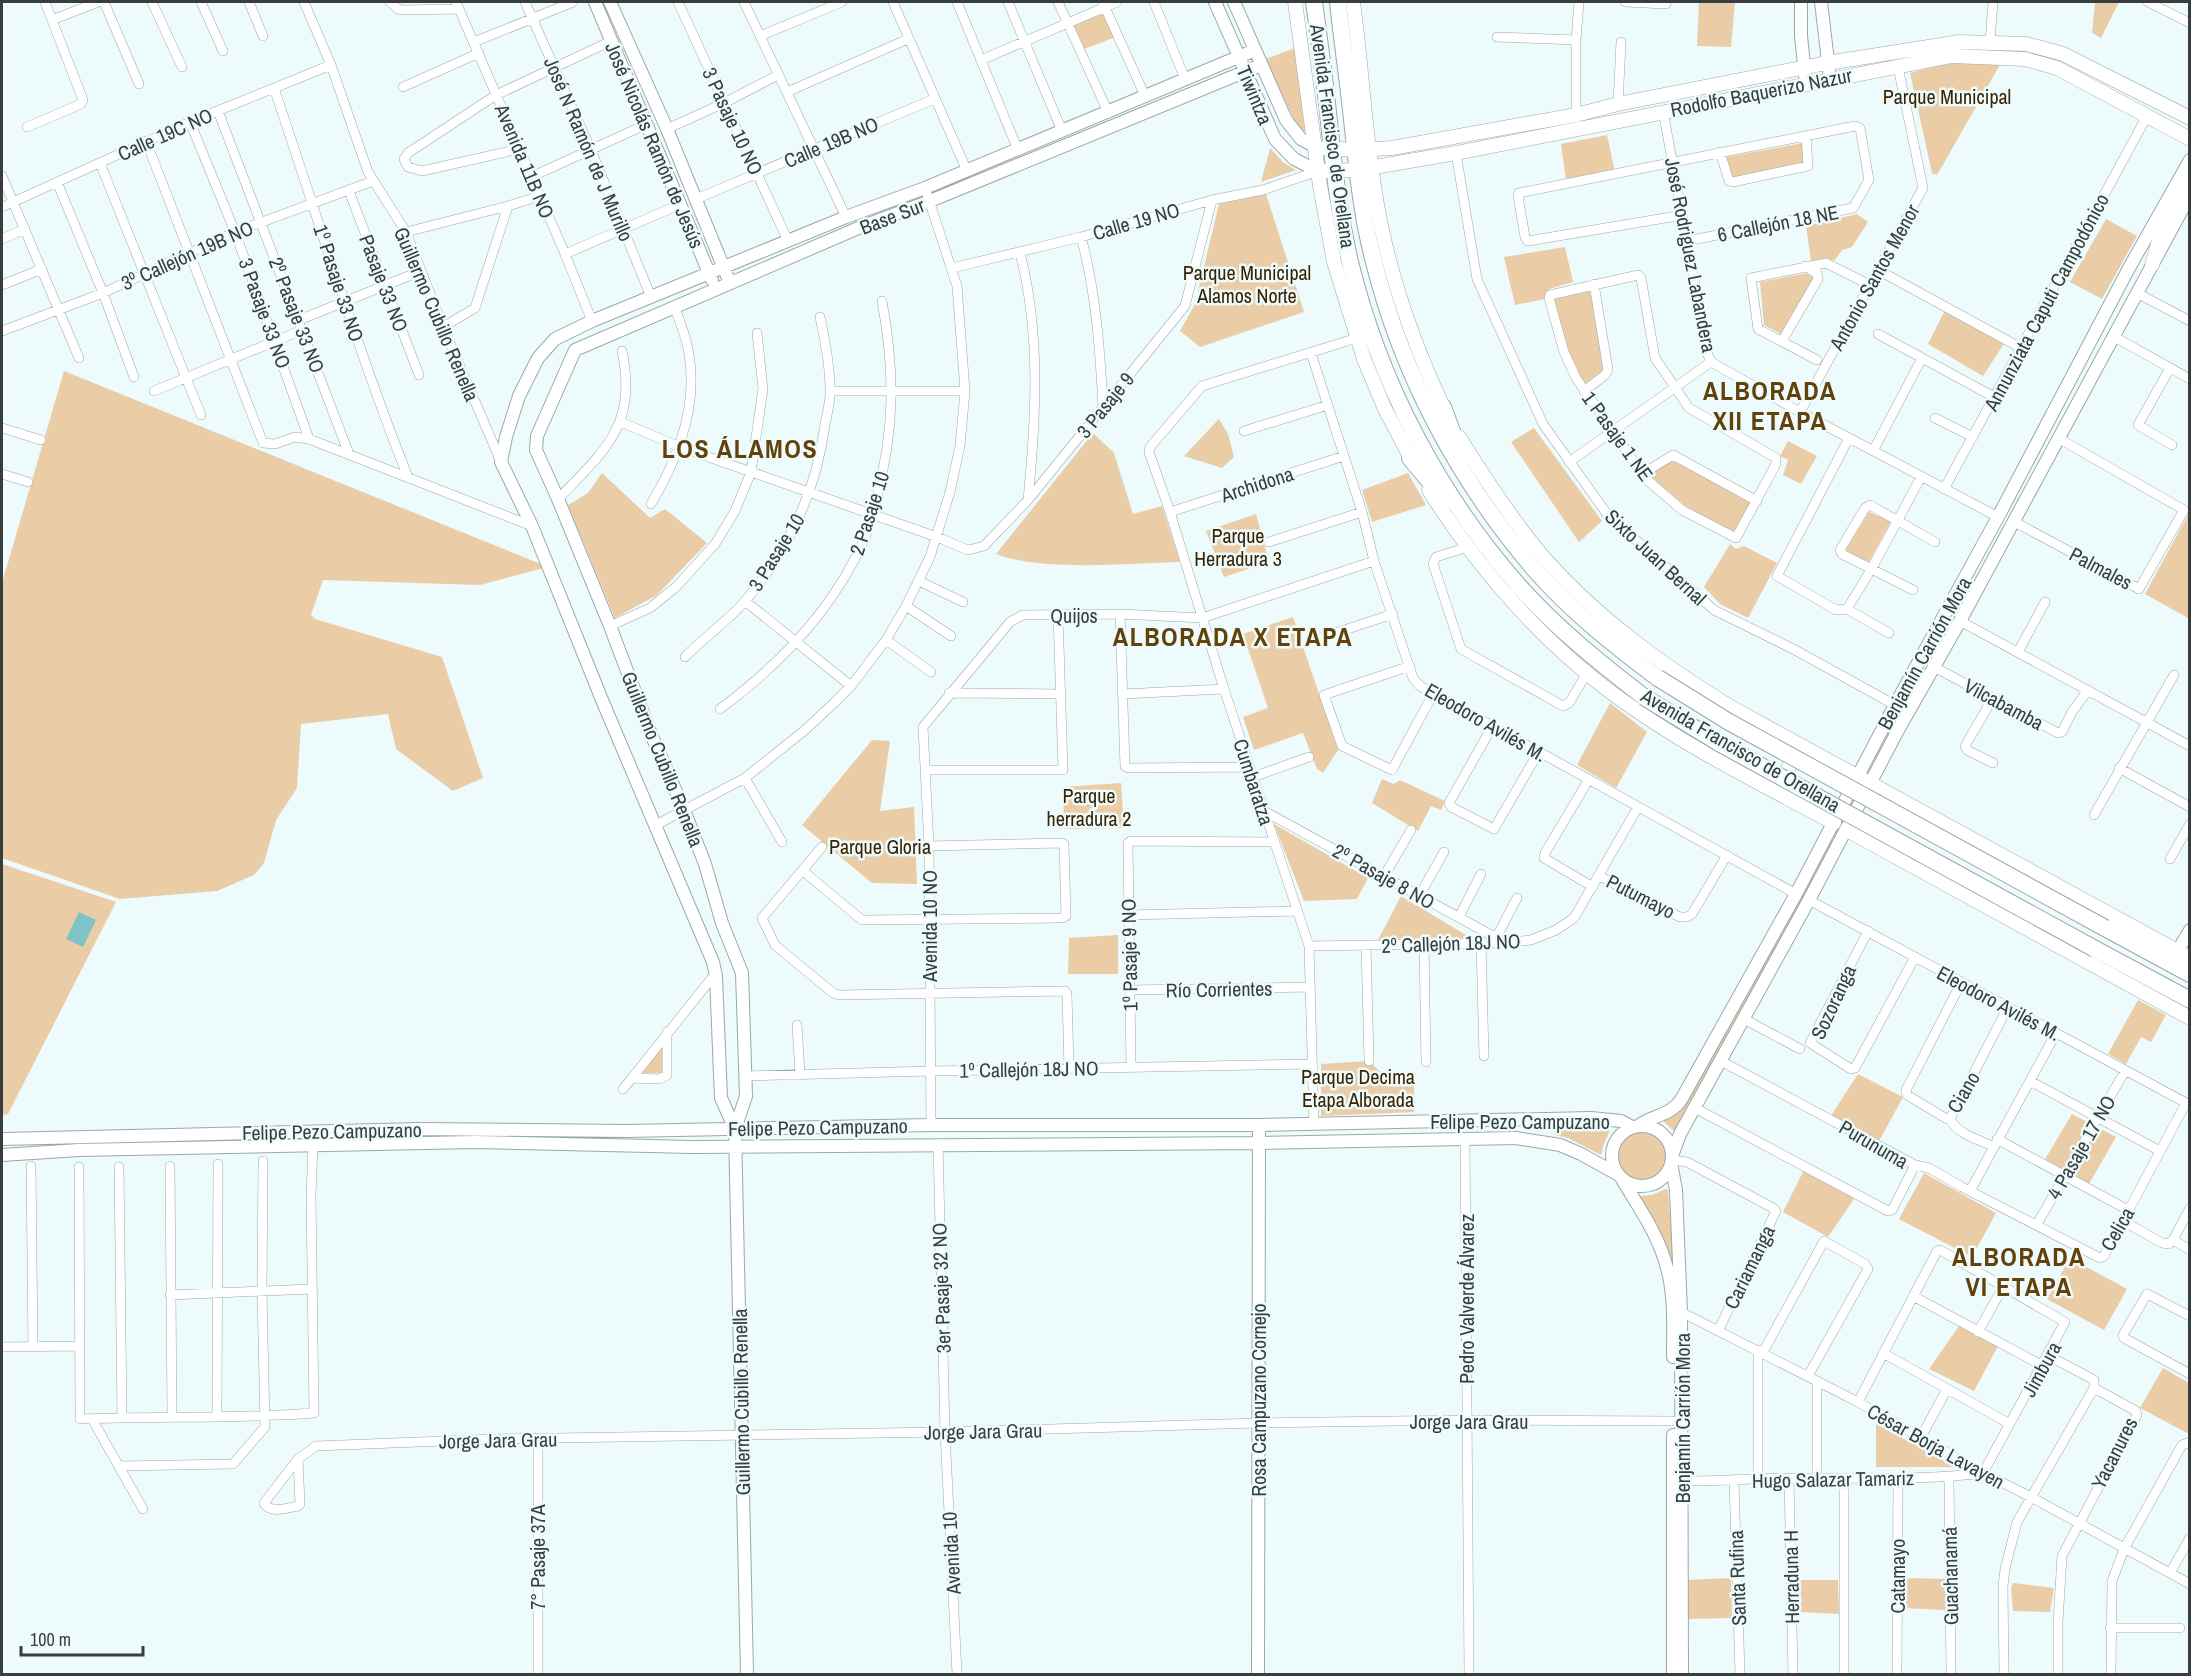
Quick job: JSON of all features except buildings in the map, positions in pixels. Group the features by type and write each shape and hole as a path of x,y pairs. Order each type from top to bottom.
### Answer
{"highway":[{"name":"Avenida Francisco de Orellana","path":"1314,2 1326,171 1350,262 1380,356 1420,445 1471,524 1519,586 1603,665 1644,697 1719,743 2190,1000"},
{"name":"Avenida Francisco de Orellana","path":"1338,2 1362,150 1372,257 1401,347 1440,434 1471,485 1537,572 1617,648 1658,678 1729,722 2190,974"},
{"path":"1443,407 1471,485"},
{"path":"1410,458 1438,493 1471,524"}],"main road":[{"name":"José Nicolás Ramón de Jesús","path":"595,2 716,289"},
{"name":"José Nicolás Ramón de Jesús","path":"610,2 667,129 730,283"},
{"name":"Tiwintza","path":"1215,2 1275,139 1294,159 1326,171"},
{"name":"Tiwintza","path":"1234,2 1291,127 1301,139 1324,148"},
{"name":"Avenida Francisco de Orellana","path":"1295,2 1324,148"},
{"name":"Avenida Francisco de Orellana","path":"1353,2 1362,150"},
{"path":"1801,2 1801,36 1806,84"},
{"path":"1821,2 1830,78"},
{"name":"Rodolfo Baquerizo Nazur","path":"1324,148 1362,150 1392,148 1576,115 1618,104 1827,63 1960,42 2026,44 2063,54 2190,117"},
{"name":"Base Sur","path":"501,462 519,396 538,358 555,339 592,321 846,217 967,171 1255,50"},
{"name":"Rodolfo Baquerizo Nazur","path":"1326,171 1364,169 1456,153 1830,78 1952,56 2025,59 2057,68 2190,139"},
{"name":"Base Sur","path":"553,401 575,350 863,226 930,201 1262,65"},
{"path":"2163,124 2169,123 2190,133"},
{"name":"Benjamín Carrión Mora","path":"1635,1126 1669,1112 1681,1100 1796,894 1914,669 2190,159"},
{"name":"Avenida Francisco de Orellana","path":"1364,169 1398,294 1414,340 1443,407 1483,476 1514,521 1546,561 1625,635 1665,666 1734,708 2183,955"},
{"name":"Avenida Francisco de Orellana","path":"1326,171 1334,262 1357,338 1384,407 1410,458 1468,547 1505,594 1587,673 1632,707 1758,782 1834,823"},
{"path":"2152,265 2165,219 2190,173"},
{"name":"Benjamín Carrión Mora","path":"1682,1674 1681,1312 1676,1190 1672,1159 1680,1134 2190,195"},
{"path":"2122,319 2122,309 2138,277 2129,268"},
{"name":"Guillermo Cubillo Renella","path":"553,401 537,436 536,450 684,810 705,864 722,923 742,973 746,1096 735,1129"},
{"name":"Guillermo Cubillo Renella","path":"501,462 532,526 701,931 716,976 721,1098 735,1129 736,1146 747,1674"},
{"path":"1934,667 1929,664 1928,660 1943,633 1940,623"},
{"path":"1909,711 1907,708 1924,678 1914,669"},
{"path":"1758,782 1778,779 1789,769 1792,758 1791,750 1779,733"},
{"path":"1919,870 1910,852 1910,843 1914,833 1926,824 1946,824"},
{"name":"Avenida Francisco de Orellana","path":"1847,830 2190,1018"},
{"path":"2183,955 2190,930"},
{"name":"Felipe Pezo Campuzano","path":"2,1138 418,1129 543,1132 931,1125 1259,1125 1591,1118 1621,1121 1635,1126"},
{"path":"1284,1124 1279,1131 1284,1143"},
{"name":"Rosa Campuzano Cornejo","path":"1258,1674 1259,1125"},
{"path":"1635,1126 1655,1128 1662,1133 1671,1147 1672,1159 1668,1172 1661,1179 1652,1185 1642,1186 1632,1185 1620,1177 1611,1156 1613,1146 1624,1131 1635,1126"},
{"path":"418,1129 418,1143"},
{"name":"Felipe Pezo Campuzano","path":"2,1155 80,1150 475,1142 736,1146 1284,1143 1516,1138 1551,1143 1581,1154 1620,1177"},
{"name":"Benjamín Carrión Mora","path":"1620,1177 1656,1237 1670,1280 1673,1421 1673,1674"}],"street":[{"path":"27,127 83,102 45,2"},
{"path":"52,20 94,2"},
{"path":"104,2 139,84"},
{"path":"152,2 182,67"},
{"path":"201,2 223,51"},
{"path":"249,2 263,36"},
{"name":"Guillermo Cubillo Renella","path":"304,2 331,64 363,160 373,181 406,232 443,327 501,462"},
{"path":"390,2 403,10 458,5"},
{"name":"José N Ramón de J Murillo","path":"525,2 591,150 651,297"},
{"path":"474,42 573,2"},
{"name":"3 Pasaje 10 NO","path":"678,2 788,241"},
{"path":"744,2 846,217"},
{"path":"760,36 842,2"},
{"path":"893,2 967,171"},
{"path":"957,2 1018,150"},
{"path":"1008,2 1062,131"},
{"path":"1059,2 1108,112"},
{"path":"981,60 1104,4 1117,2"},
{"path":"1154,2 1185,79"},
{"path":"1576,115 1576,40 1579,2"},
{"path":"1625,2 1666,4"},
{"path":"1990,42 1993,2"},
{"path":"2148,2 2190,23"},
{"path":"1104,4 1145,96"},
{"name":"Avenida 11B NO","path":"458,5 592,321"},
{"path":"1497,37 1576,40"},
{"path":"787,92 908,39"},
{"path":"519,149 422,171 412,170 404,159 408,153 496,95 611,41"},
{"path":"1618,104 1622,42"},
{"path":"403,87 479,53"},
{"name":"Calle 19C NO","path":"2,207 146,141 331,64"},
{"name":"Antonio Santos Menor","path":"1800,412 1923,188 1898,67"},
{"path":"667,129 778,75"},
{"name":"1º Pasaje 33 NO","path":"274,88 344,302 382,412 408,477"},
{"name":"Calle 19B NO","path":"696,200 934,99"},
{"name":"2º Pasaje 33 NO","path":"218,111 349,454"},
{"name":"José Rodriguez Labandera","path":"1663,111 1711,362 1998,517"},
{"name":"Annunziata Caputi Campodónico","path":"1944,489 2146,116"},
{"name":"3 Pasaje 33 NO","path":"190,122 235,232 309,439"},
{"path":"531,177 647,124"},
{"name":"6 Callejón 18 NE","path":"1687,242 1853,208 1869,180 1858,126 1806,136"},
{"path":"1683,215 1528,240 1518,194 1720,152 1806,136 1808,166 1733,182 1729,181 1720,152"},
{"path":"146,141 263,443 274,444 295,436 309,439 532,526"},
{"name":"Sixto Juan Bernal","path":"1456,153 1477,279 1543,424 1607,514 1714,610 1895,705"},
{"path":"99,163 201,415"},
{"name":"Calle 19 NO","path":"952,268 1020,253 1212,200 1263,190 1326,171"},
{"path":"2,176 79,358"},
{"name":"3º Callejón 19B NO","path":"2,332 103,293 235,232 373,181"},
{"path":"57,183 103,293 134,377"},
{"path":"656,825 745,778 805,730 851,686 886,640 919,581 937,537 950,492 960,446 965,391 957,286 925,188"},
{"name":"Pasaje 33 NO","path":"349,191 419,375"},
{"path":"406,232 540,196"},
{"name":"3 Pasaje 9","path":"621,422 680,447 937,537 968,550 984,546 1028,500 1185,306 1212,200"},
{"path":"565,254 681,204"},
{"path":"443,327 475,308 508,206"},
{"path":"2,238 25,229"},
{"path":"1081,237 1091,281 1103,406"},
{"path":"1020,253 1028,289 1035,344 1035,407 1028,500"},
{"path":"1817,360 1758,328 1751,278 1823,263 1870,285"},
{"path":"1782,341 1818,279 1817,273 1805,267"},
{"path":"2,285 42,269"},
{"path":"299,320 421,270"},
{"path":"1878,270 2021,348"},
{"path":"1584,391 1608,370 1594,284 1640,276 1655,358 1674,388 1692,411 1776,458 1757,501 1673,455 1642,474"},
{"name":"1 Pasaje 1 NE","path":"1594,284 1550,295 1549,298 1564,352 1584,391 1614,430 1642,474 1682,510 1736,538 1757,501"},
{"path":"2137,293 2190,321"},
{"name":"2 Pasaje 10","path":"720,709 751,685 796,642 850,568 863,542 885,467 892,392 888,333 882,300"},
{"path":"651,504 667,477 680,447 689,408 691,377 689,354 674,306"},
{"name":"3 Pasaje 10","path":"685,657 698,643 727,620 772,566 795,529 810,494 822,449 831,391 820,316"},
{"path":"154,391 302,330"},
{"path":"610,627 650,608 676,587 699,564 728,524 751,472 763,389 757,333"},
{"path":"1878,334 1994,397"},
{"path":"2113,336 2190,378"},
{"path":"1311,353 1357,338"},
{"path":"558,499 609,443 621,422 627,394 622,351"},
{"name":"Eleodoro Avilés M.","path":"1311,353 1362,512 1374,561 1413,678 1420,686 1492,728 1796,894"},
{"name":"Cumbaratza","path":"1311,353 1202,386 1150,447 1149,453 1309,946 1314,1124"},
{"path":"1873,451 1922,358"},
{"path":"1569,462 1711,362"},
{"path":"2170,368 2138,425 2172,445"},
{"path":"831,391 965,391"},
{"path":"1244,431 1328,405"},
{"path":"1935,418 1973,437"},
{"path":"2,428 40,440"},
{"path":"1849,438 1777,576 1836,610 1847,609 1888,633"},
{"name":"Palmales","path":"2013,521 2139,589 2184,510 2058,438"},
{"name":"Archidona","path":"1170,512 1344,456"},
{"path":"2,474 28,482"},
{"path":"1847,609 1921,477"},
{"path":"1913,590 1840,552 1865,507 1870,506 1935,542"},
{"path":"1269,542 1362,512"},
{"path":"1468,547 1436,557 1433,564 1461,649 1563,706 1569,703 1587,673"},
{"name":"Quijos","path":"923,727 949,693 1015,618 1023,615 1120,614 1203,618 1374,561"},
{"path":"919,581 963,602"},
{"path":"745,601 851,686"},
{"path":"2018,652 2045,602"},
{"path":"906,606 951,636"},
{"path":"1120,614 1125,766 1128,768 1252,772 1309,757"},
{"path":"1314,639 1393,614"},
{"path":"925,770 1063,770 1058,615"},
{"path":"1960,621 2190,746"},
{"path":"886,640 931,672"},
{"path":"1410,666 1324,695 1342,746 1392,770 1433,694"},
{"name":"Vilcabamba","path":"1934,667 2058,733 2062,732 2072,712 2088,690"},
{"path":"2094,815 2145,722 2174,675"},
{"path":"1122,694 1224,689"},
{"path":"949,693 1061,694"},
{"path":"1993,698 1965,746 1967,750 1993,763"},
{"name":"Avenida 10 NO","path":"923,727 929,846 931,1125"},
{"path":"1492,728 1449,803 1451,807 1494,829 1538,753"},
{"path":"2119,768 2190,807"},
{"path":"745,778 782,842"},
{"path":"1589,779 1544,858 1593,887"},
{"name":"Putumayo","path":"1638,807 1599,876 1680,916 1687,917 1692,914 1727,855"},
{"name":"2º Pasaje 8 NO","path":"1264,811 1500,940"},
{"path":"2170,859 2190,825"},
{"path":"1384,876 1411,830"},
{"name":"1º Pasaje 9 NO","path":"1131,1067 1128,843 1131,841 1274,842"},
{"path":"802,871 862,920 1064,918 1065,868 1062,843 929,846"},
{"path":"822,847 762,918 775,945 837,995 1066,992 1069,1068"},
{"path":"1419,896 1444,852"},
{"path":"1459,917 1481,874"},
{"name":"2º Callejón 18J NO","path":"1309,946 1531,940 1556,930 1574,918 1599,876"},
{"path":"1500,940 1517,898"},
{"name":"Eleodoro Avilés M.","path":"1809,900 2188,1104"},
{"path":"1129,915 1297,911"},
{"name":"Sozoranga","path":"1868,931 1810,1043 1851,1069 1855,1068 1915,957"},
{"path":"1480,942 1484,1056"},
{"path":"1424,944 1426,1062"},
{"path":"1366,945 1369,1060"},
{"path":"623,1089 711,978 716,976"},
{"name":"Ciano","path":"1961,983 1958,993 1906,1090 1907,1095 1947,1119 1950,1119 2008,1007"},
{"name":"Río Corrientes","path":"1129,990 1310,987"},
{"path":"1744,1019 1800,1049"},
{"path":"797,1025 800,1075"},
{"path":"632,1078 660,1079 667,1075 667,1032"},
{"path":"1970,1191 2056,1033"},
{"name":"Purunuma","path":"1695,1108 1888,1211 1892,1210 1915,1165 1721,1061"},
{"name":"1º Callejón 18J NO","path":"746,1076 1312,1064"},
{"name":"4 Pasaje 17 NO","path":"2037,1224 2125,1071"},
{"path":"2030,1081 2160,1151"},
{"name":"Celica","path":"1915,1165 1929,1168 2102,1258 2188,1104"},
{"path":"1950,1119 1953,1125 1963,1132 1995,1143 2128,1210"},
{"name":"Pedro Valverde Álvarez","path":"1465,1139 1469,1674"},
{"name":"3er Pasaje 32 NO","path":"938,1144 945,1432"},
{"path":"79,1167 80,1419 314,1413 311,1289 312,1146"},
{"name":"Cariamanga","path":"1672,1159 1687,1162 1776,1211 1718,1331"},
{"path":"120,1466 233,1464 265,1427 262,1291 263,1161"},
{"path":"217,1415 218,1164"},
{"path":"32,1166 33,1347"},
{"path":"170,1166 172,1417"},
{"path":"118,1167 122,1418"},
{"path":"2123,1221 2162,1243 2169,1244 2190,1208"},
{"path":"2173,1240 2190,1250"},
{"path":"1758,1478 1761,1351 1824,1241 1865,1264 1868,1269 1813,1378 1817,1478"},
{"name":"Jimbura","path":"1858,1402 1935,1252 1940,1250 2064,1320 2065,1325 2049,1356 1983,1473"},
{"path":"1978,1332 2003,1287"},
{"path":"170,1295 311,1289"},
{"path":"2190,1316 2147,1294 2123,1335 2124,1338 2190,1374"},
{"path":"1913,1296 2043,1366"},
{"name":"César Borja Lavayen","path":"1681,1312 1858,1402 1983,1473 2190,1584"},
{"path":"2,1347 79,1346"},
{"path":"1883,1353 2010,1425"},
{"path":"2004,1674 2003,1586 2017,1522 2094,1388 2094,1380 2049,1356"},
{"name":"Yacanures","path":"2078,1523 2137,1415 2136,1411 2094,1388"},
{"path":"1921,1437 1947,1389"},
{"path":"92,1419 143,1509"},
{"name":"Jorge Jara Grau","path":"298,1459 300,1504 270,1510 264,1503 298,1459 316,1446 1258,1423 1466,1420 1673,1421"},
{"name":"Avenida 10","path":"945,1432 957,1674"},
{"name":"7° Pasaje 37A","path":"538,1439 538,1674"},
{"path":"2111,1674 2112,1581 2124,1549 2182,1445 2190,1442"},
{"name":"Hugo Salazar Tamariz","path":"1682,1481 1734,1481 1758,1478 1949,1477 1983,1473"},
{"name":"Guachanamá","path":"1949,1477 1951,1674"},
{"name":"Catamayo","path":"1897,1674 1898,1478"},
{"name":"Herraduna H","path":"1789,1479 1793,1674"},
{"path":"1844,1479 1844,1674"},
{"name":"Santa Rufina","path":"1734,1481 1740,1674"},
{"path":"2058,1674 2060,1567 2062,1556 2078,1523"},
{"path":"2170,1573 2190,1539"},
{"path":"2110,1628 2180,1628"}],"green space":[{"path":"1699,2 1735,2 1731,47 1697,46"},
{"path":"2095,2 2119,2 2101,38 2092,33"},
{"path":"1106,10 1116,37 1079,51 1070,25"},
{"path":"1295,48 1305,131 1299,130 1265,59"},
{"name":"Parque Municipal","path":"1966,62 2001,63 1937,175 1932,173 1910,73 1941,65"},
{"path":"1607,135 1615,172 1566,180 1561,144"},
{"path":"1803,143 1807,167 1730,181 1726,157"},
{"path":"1270,148 1284,163 1296,170 1261,182"},
{"name":"Parque Municipal Alamos Norte","path":"1266,194 1304,312 1200,347 1180,331 1195,304 1219,204"},
{"path":"1857,214 1868,222 1852,247 1842,250 1835,260 1811,261 1806,226"},
{"path":"2106,219 2137,236 2102,299 2070,282"},
{"path":"1565,247 1573,282 1549,289 1545,294 1545,299 1515,305 1504,257"},
{"path":"1807,273 1815,279 1781,334 1764,325 1760,282"},
{"path":"1590,291 1605,369 1584,384 1564,343 1554,299"},
{"path":"1945,310 2005,342 1983,376 1928,344"},
{"path":"64,371 548,567 480,585 323,580 311,615 315,619 442,657 483,778 453,791 396,749 388,714 301,724 297,788 276,820 264,863 254,875 217,891 120,899 2,858 2,583"},
{"path":"1219,419 1228,434 1234,457 1222,468 1184,456"},
{"path":"1534,428 1602,521 1579,542 1511,442"},
{"path":"1093,433 1114,453 1133,514 1162,506 1180,562 1061,565 1015,560 996,554"},
{"path":"1788,441 1817,456 1801,484 1783,475 1788,460 1780,456"},
{"path":"1671,460 1752,502 1733,533 1684,505 1649,475"},
{"path":"602,473 650,518 665,509 707,543 657,595 615,618 568,505 588,493"},
{"path":"1408,473 1426,505 1372,522 1362,490"},
{"path":"1869,512 1891,521 1869,562 1845,551"},
{"path":"2189,513 2190,616 2188,618 2145,594"},
{"name":"Parque Herradura 3","path":"1256,514 1269,562 1224,577 1206,531"},
{"path":"1730,544 1736,549 1744,546 1777,563 1748,618 1720,604 1704,587"},
{"path":"1293,617 1338,750 1323,773 1317,769 1303,733 1254,750 1243,717 1268,708 1243,634"},
{"path":"1610,703 1647,732 1616,788 1577,765"},
{"name":"Parque Gloria","path":"872,740 890,741 880,811 914,807 917,884 872,883 802,825"},
{"path":"1382,779 1394,784 1400,780 1445,801 1441,810 1431,806 1418,831 1372,803"},
{"name":"Parque herradura 2","path":"1121,783 1124,828 1064,829 1063,787"},
{"path":"1274,824 1368,878 1357,899 1304,901"},
{"path":"1831,841 1835,843 1674,1131 1664,1120 1682,1109"},
{"path":"2,864 116,902 8,1114 2,1115"},
{"path":"1401,896 1471,938 1378,940"},
{"path":"1118,935 1118,974 1068,974 1069,938"},
{"path":"2138,1000 2166,1015 2151,1042 2141,1037 2126,1064 2108,1054"},
{"path":"662,1045 664,1046 663,1071 643,1073 642,1071"},
{"name":"Parque Decima Etapa Alborada","path":"1369,1061 1385,1077 1414,1077 1414,1112 1321,1116 1321,1064"},
{"path":"1858,1074 1903,1097 1878,1143 1830,1117"},
{"path":"2072,1114 2116,1137 2089,1184 2044,1161"},
{"path":"1575,1126 1610,1130 1601,1155 1568,1138 1555,1135 1555,1127"},
{"path":"1642,1132 1659,1139 1666,1156 1659,1173 1642,1180 1625,1173 1618,1156 1625,1139"},
{"path":"1805,1168 1856,1196 1828,1237 1783,1212"},
{"path":"1924,1173 1996,1213 1972,1257 1899,1219"},
{"path":"1668,1190 1674,1262 1672,1264 1658,1230 1640,1199 1640,1196 1652,1195"},
{"path":"2070,1258 2127,1289 2104,1330 2047,1299"},
{"path":"1959,1326 1998,1346 1974,1391 1929,1369"},
{"path":"2163,1368 2189,1383 2190,1429 2187,1433 2140,1408"},
{"path":"1876,1424 1956,1467 1876,1467"},
{"path":"1731,1578 1732,1618 1685,1619 1686,1580"},
{"path":"1903,1578 1947,1579 1946,1610 1903,1608"},
{"path":"1799,1580 1838,1580 1839,1614 1799,1612"},
{"path":"2013,1583 2054,1588 2050,1612 2013,1611 2011,1589"}],"water":[{"path":"79,912 96,920 83,947 66,939"}],"district":[{"name":"ALBORADA XII ETAPA","path":"1770,405"},
{"name":"LOS ÁLAMOS","path":"740,448"},
{"name":"ALBORADA X ETAPA","path":"1233,636"},
{"name":"ALBORADA VI ETAPA","path":"2019,1271"}]}
